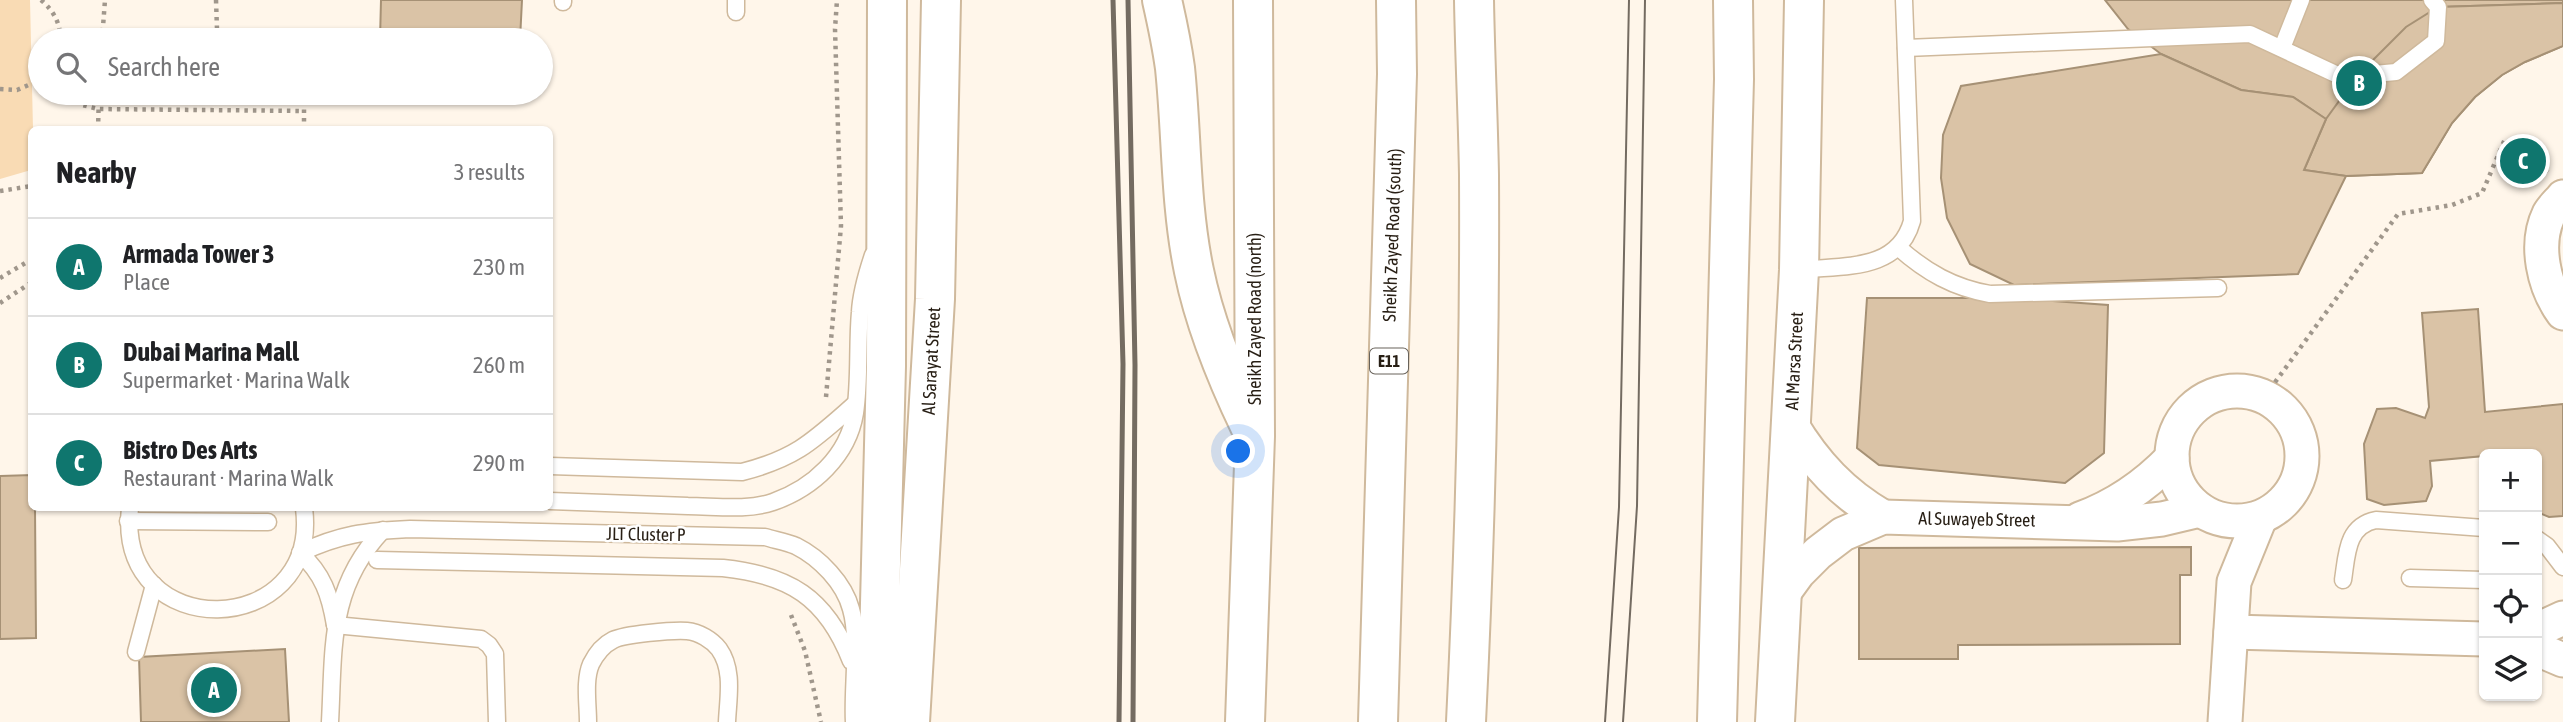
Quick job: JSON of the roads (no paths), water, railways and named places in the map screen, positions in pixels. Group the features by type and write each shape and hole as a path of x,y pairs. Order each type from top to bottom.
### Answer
{"main road":[{"name":"Al Sarayat Street","path":"910,722 935,299 940,0"},
{"path":"1162,0 1175,66 1185,213 1194,271 1209,328 1229,383 1255,436"},
{"name":"Sheikh Zayed Road (north)","path":"1245,722 1255,436 1253,0"},
{"name":"Sheikh Zayed Road (south)","path":"1378,722 1397,74 1396,0"},
{"path":"1717,722 1734,79 1733,0"},
{"name":"Al Marsa Street","path":"1775,722 1799,270 1804,0"},
{"path":"877,722 886,366 883,11"},
{"path":"1465,722 1478,339 1478,12"}],"street":[{"path":"2558,186 2542,243 2545,276 2554,301 2563,313"},
{"path":"2207,514 2245,522 2260,518 2279,507 2294,490 2302,469 2303,448 2290,417 2283,408 2265,396 2243,391 2221,393 2201,402 2185,416 2175,436 2172,458 2175,478 2186,497 2207,514 2229,560 2234,582 2225,722"},
{"path":"1791,424 1821,468 1860,503 1883,517"},
{"path":"2071,522 2121,500 2144,485 2172,458"},
{"name":"Al Suwayeb Street","path":"1782,595 1798,573 1818,553 1843,534 1883,517 2139,522 2207,514"},
{"path":"2234,582 2260,518"},
{"path":"2542,628 2563,618"},
{"path":"2231,632 2479,639"},
{"path":"2542,651 2563,660"}],"lane":[{"path":"1804,51 1820,0"},
{"path":"1799,270 1872,261 1899,248 1908,236 1912,221 1904,0"},
{"path":"2282,48 2301,0"},
{"path":"1906,48 2250,34 2342,77 2396,72 2436,41 2438,7 2432,0"},
{"name":"JLT Cluster P","path":"553,501 731,507 771,503 807,486 824,472 848,435 855,404 860,310 865,281 886,227"},
{"path":"1899,248 1914,262 1951,284 1990,294 2218,288"},
{"path":"553,467 742,472 768,466 793,455 814,441 855,404"},
{"path":"268,522 129,514 131,545 140,566 154,585 178,602 206,611 236,609 264,598 286,578 300,553 305,531 304,511"},
{"path":"2343,580 2349,541 2353,532 2368,522 2376,520 2479,527"},
{"path":"330,722 335,625 345,585 368,546 383,530"},
{"name":"JLT Cluster P","path":"300,553 327,540 354,532 383,530 765,537 795,545 818,561 838,582 851,609 854,722"},
{"path":"2542,549 2563,567"},
{"path":"300,553 313,565 330,594 335,625"},
{"path":"377,560 422,567 475,569 723,568 756,572 787,583 817,604 840,633 854,668"},
{"path":"2410,578 2479,580"},
{"path":"136,652 154,585"},
{"path":"335,625 481,639 495,654 497,722"},
{"path":"588,722 590,666 599,651 611,641 627,636 687,631 705,636 718,648 727,663 727,722"}],"tram line":[{"path":"1605,722 1619,507 1629,0"},
{"path":"1623,722 1637,506 1645,0"}],"railway":[{"path":"1113,0 1123,364 1119,722"},
{"path":"1128,0 1135,365 1133,722"}],"place":[{"name":"Dubai Marina Mall","path":"2359,83"},
{"name":"Bistro Des Arts","path":"2523,161"},
{"name":"Armada Tower 3","path":"214,690"}]}
